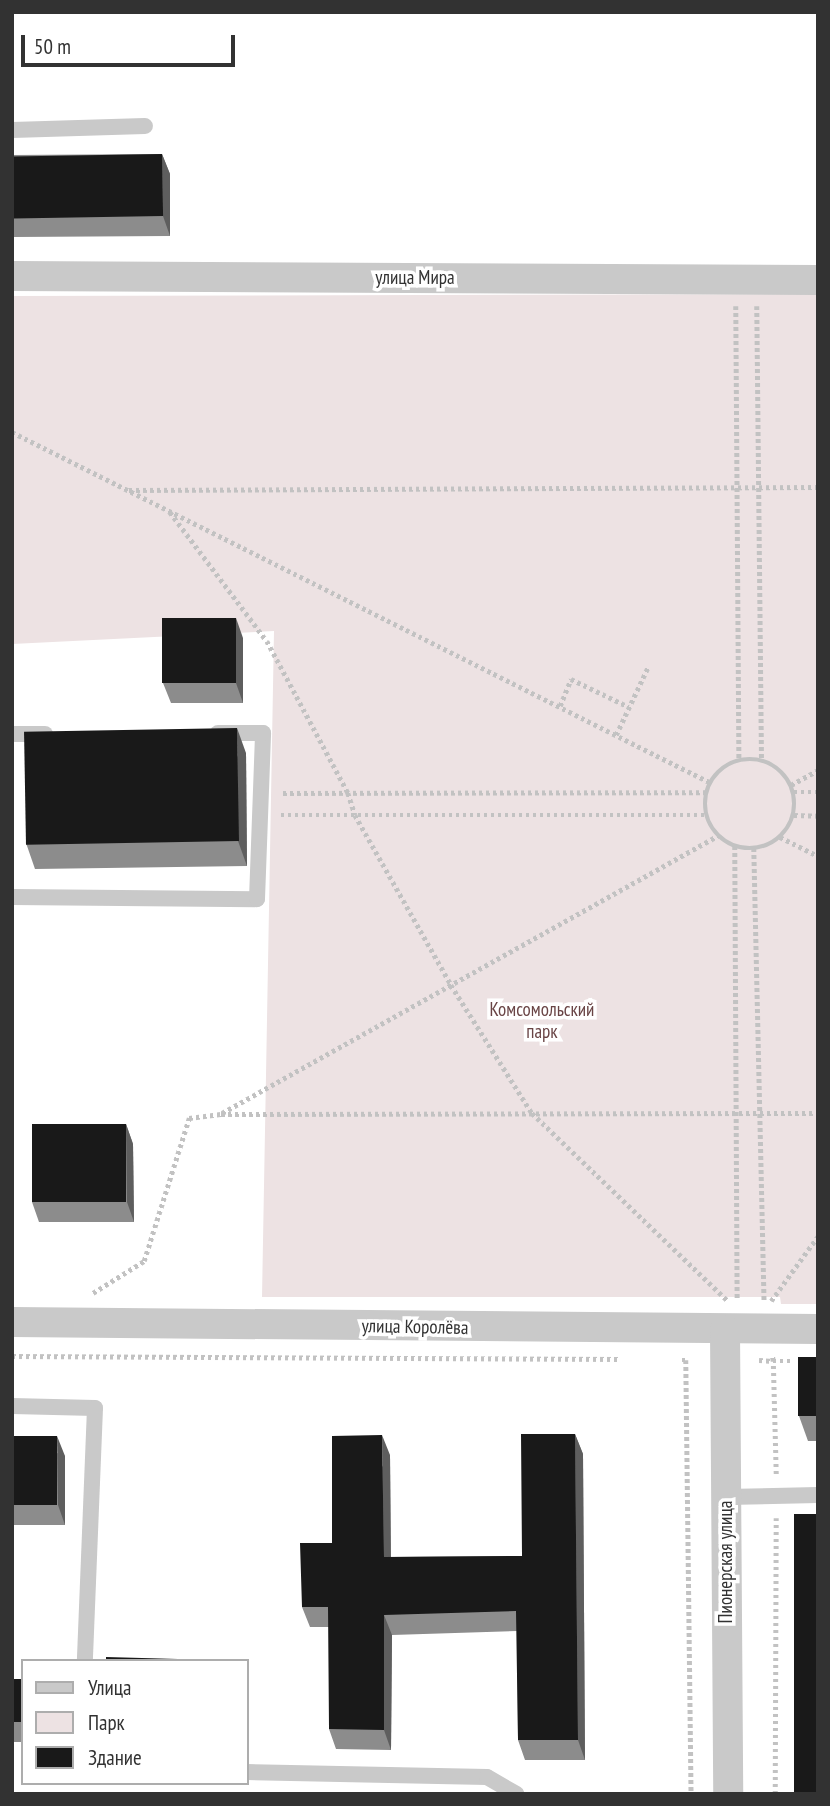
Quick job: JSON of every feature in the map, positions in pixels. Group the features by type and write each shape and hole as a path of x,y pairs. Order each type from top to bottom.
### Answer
{"street":[{"name":"улица Мира","path":"12,276 818,280"},
{"name":"улица Королёва","path":"12,1322 818,1329"},
{"name":"Пионерская улица","path":"725,1330 728,1794"}],"lane":[{"path":"12,130 145,126"},
{"path":"12,897 257,900 263,733 207,733"},
{"path":"12,734 68,734"},
{"path":"12,1406 95,1408 85,1659"},
{"path":"726,1496 818,1495"},
{"path":"248,1772 487,1777 517,1794"}],"path":[{"path":"736,297 739,760"},
{"path":"757,297 762,761"},
{"path":"12,432 711,783"},
{"path":"127,490 818,487"},
{"path":"170,512 267,641 348,793 355,815 451,985 532,1113 737,1311 734,1113 735,846"},
{"path":"616,735 648,667"},
{"path":"560,706 571,679 629,707"},
{"path":"739,760 762,761 779,769 791,785 794,792 793,816 780,837 754,848 735,846 719,835 707,815 707,792 726,766 739,760"},
{"path":"791,785 818,769"},
{"path":"261,793 707,792"},
{"path":"794,792 818,792"},
{"path":"260,815 707,815"},
{"path":"793,816 818,816"},
{"path":"221,1114 719,835"},
{"path":"780,837 818,856"},
{"path":"754,848 764,1310 818,1236"},
{"path":"83,1299 144,1261 189,1118 221,1114 818,1113"},
{"path":"12,1356 631,1359"},
{"path":"672,1360 686,1360 691,1794"},
{"path":"775,1794 776,1495 773,1361 795,1361"}],"green space":[{"name":"Комсомольский парк","path":"818,294 818,1304 781,1304 780,1297 262,1297 274,631 12,644 12,296"}],"building":[{"path":"162,154 163,216 13,219 12,157"},
{"path":"162,618 236,618 236,683 162,683"},
{"path":"237,728 239,841 26,845 24,732"},
{"path":"32,1124 126,1124 126,1202 32,1202"},
{"path":"798,1357 818,1357 818,1416 798,1416"},
{"path":"521,1434 575,1434 578,1740 518,1740 516,1611 384,1615 384,1730 329,1729 328,1607 302,1607 300,1543 332,1543 332,1436 382,1435 384,1557 522,1556"},
{"path":"12,1436 57,1436 57,1505 12,1505"},
{"path":"794,1514 818,1514 818,1794 794,1794"},
{"path":"106,1657 178,1659 106,1659"},
{"path":"12,1679 21,1679 21,1722 12,1722"}]}
